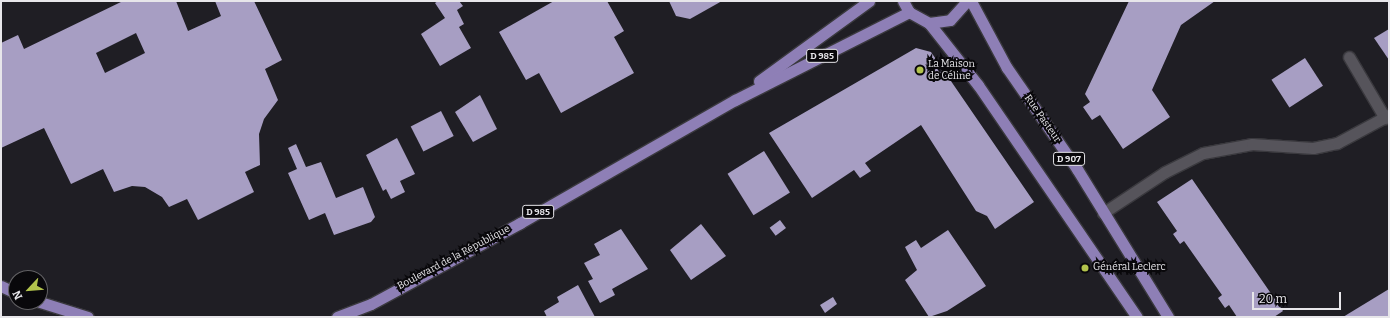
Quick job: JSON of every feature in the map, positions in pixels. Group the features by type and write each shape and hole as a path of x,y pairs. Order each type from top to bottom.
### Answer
{"main road":[{"name":"Boulevard de la République","path":"735,100 869,1"},
{"path":"903,1 909,12 929,23 978,85 1138,317"},
{"path":"929,23 950,20 967,1"},
{"name":"Rue Pasteur","path":"971,1 1007,68 1103,213 1168,317"},
{"name":"Boulevard de la République","path":"337,317 371,304 520,222 735,100 909,12"},
{"path":"48,304 88,317"}],"lane":[{"path":"1103,213 1165,172 1203,153 1252,144 1319,146 1337,143 1387,116 1349,57"}],"building":[{"path":"123,1 176,1 188,31 221,16 215,1 254,1 282,60 265,69 278,100 264,119 259,134 260,165 245,172 254,192 198,220 187,199 169,207 162,197 145,187 132,186 114,192 103,169 71,184 44,128 1,148 1,43 18,35 24,49","holes":["136,33 145,53 105,73 96,53"]},
{"path":"438,1 459,1 463,6 457,10 464,24 459,27 471,48 440,66 421,34 445,18 435,3"},
{"path":"554,1 607,1 624,31 614,37 634,73 561,113 539,73 526,80 499,32"},
{"path":"669,1 722,1 690,19 676,16"},
{"path":"1129,1 1215,1 1181,25 1152,90 1170,117 1123,149 1100,115 1092,120 1083,107 1090,102 1085,94"},
{"path":"1389,29 1389,60 1374,38"},
{"path":"916,48 931,52 1034,202 995,229 987,216 976,211 921,125 865,163 871,171 860,178 854,170 812,198 769,133"},
{"path":"1305,58 1323,86 1289,107 1271,80"},
{"path":"480,95 497,129 473,142 455,112"},
{"path":"441,111 454,136 423,151 411,126"},
{"path":"397,138 415,174 400,181 405,192 391,199 386,189 383,191 366,155"},
{"path":"296,144 306,167 321,162 336,198 363,187 375,217 371,222 334,235 325,213 309,220 288,173 297,169 288,148"},
{"path":"764,151 790,193 753,215 728,174"},
{"path":"1192,179 1283,311 1274,317 1237,317 1229,305 1225,308 1218,298 1222,295 1184,241 1180,244 1173,234 1177,231 1157,202"},
{"path":"780,220 786,228 776,236 770,228"},
{"path":"701,224 726,256 691,280 670,250"},
{"path":"621,229 648,269 612,289 615,295 600,303 588,281 593,279 584,263 600,255 594,244"},
{"path":"948,230 986,286 947,311 929,317 905,280 917,270 905,247 916,240 921,248"},
{"path":"578,285 595,317 547,317 544,311 559,302 557,297"},
{"path":"1389,289 1389,317 1343,317"},
{"path":"833,297 837,304 825,313 820,305"}],"place":[{"name":"La Maison de Céline","path":"920,70"},
{"name":"Général Leclerc","path":"1085,268"}]}
